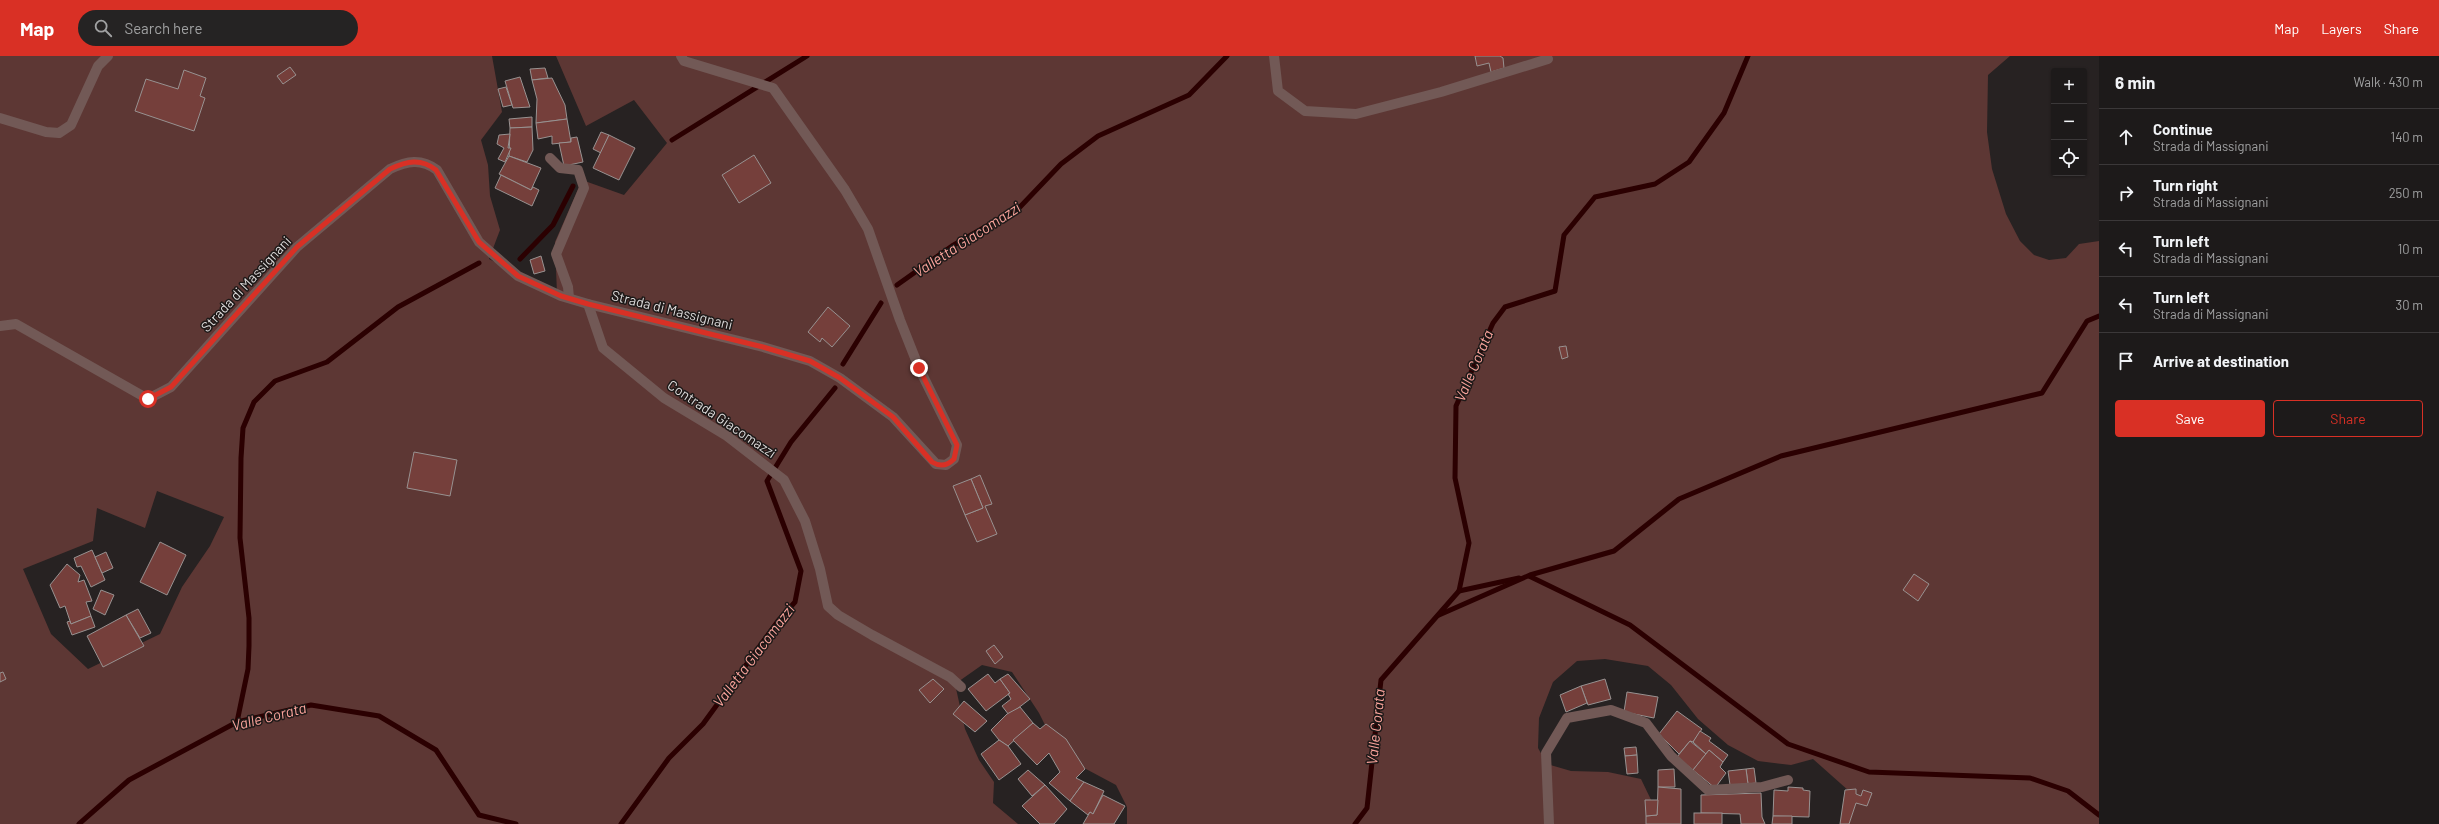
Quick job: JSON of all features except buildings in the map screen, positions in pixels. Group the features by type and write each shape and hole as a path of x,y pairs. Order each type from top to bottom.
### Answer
{"street":[{"path":"0,118 46,132 59,133 71,125 98,66 108,56"},
{"name":"Strada di Massignani","path":"0,326 16,324 148,399 171,387 297,247 390,169 407,161 428,163 436,170 479,242 518,276 569,298 588,304 763,347 810,361 840,378 893,417 932,462 946,465 957,455 957,445 919,368 900,320 868,229 845,190 773,88 684,61 682,56"},
{"path":"1274,56 1278,91 1305,111 1356,114 1441,92 1548,59"},
{"path":"550,158 560,168 578,170 584,188 556,254 568,287 569,298"},
{"name":"Contrada Giacomazzi","path":"588,304 603,348 664,398 727,436 784,480 805,520 820,569 828,606 838,615 872,635 950,677 961,687"},
{"path":"1549,824 1546,753 1567,718 1611,710 1646,723 1671,756 1708,790 1762,788 1788,780"}],"shaded area":[{"path":"0,56 492,56 502,112 481,140 488,165 490,196 500,230 489,259 557,294 555,242 582,180 624,195 667,143 634,100 586,126 556,56 2010,56 1988,75 1987,132 1992,169 2006,214 2020,241 2034,255 2049,260 2066,258 2079,244 2099,241 2099,824 1848,824 1849,791 1813,759 1791,765 1758,761 1728,745 1698,719 1671,685 1648,666 1605,659 1577,661 1553,682 1539,718 1538,748 1547,764 1571,771 1608,772 1641,779 1653,804 1649,824 1127,824 1127,807 1116,785 1086,769 1056,747 1039,713 1012,672 982,665 955,684 965,729 979,760 994,782 993,803 1018,824 0,824","holes":["157,491 224,517 210,546 182,587 160,634 88,669 51,634 23,569 93,541 97,508 145,528"]}],"waterway":[{"path":"672,140 807,56"},
{"name":"Valletta Giacomazzi","path":"897,285 952,246 1020,207 1061,164 1098,136 1189,95 1227,56"},
{"name":"Valle Corata","path":"1355,824 1367,808 1381,680 1459,591 1469,543 1455,478 1456,406 1493,323 1505,307 1555,291 1564,235 1595,197 1655,184 1689,162 1724,113 1748,56"},
{"path":"520,259 553,225 573,186"},
{"path":"237,722 248,669 249,646 249,618 240,538 241,458 243,428 254,402 275,381 327,362 398,307 479,263"},
{"name":"Valletta Giacomazzi","path":"843,364 881,303"},
{"path":"1439,615 1530,575 1614,551 1679,499 1781,456 2042,393 2087,321 2099,316"},
{"name":"Valletta Giacomazzi","path":"621,824 669,758 703,724 778,621 795,602 801,571 767,481 791,442 835,388"},
{"path":"1529,576 1630,625 1788,744 1869,772 2030,778 2068,791 2099,815"},
{"path":"1459,591 1519,578"},
{"name":"Valle Corata","path":"79,824 129,780 237,722 311,705 379,716 436,750 479,815 516,824"}],"route":[{"path":"148,399 171,387 297,247 390,169 407,161 428,163 436,170 479,242 518,276 561,296 588,304 763,347 810,361 840,378 893,417 932,462 946,465 950,463 957,455 957,445 919,368"}]}
